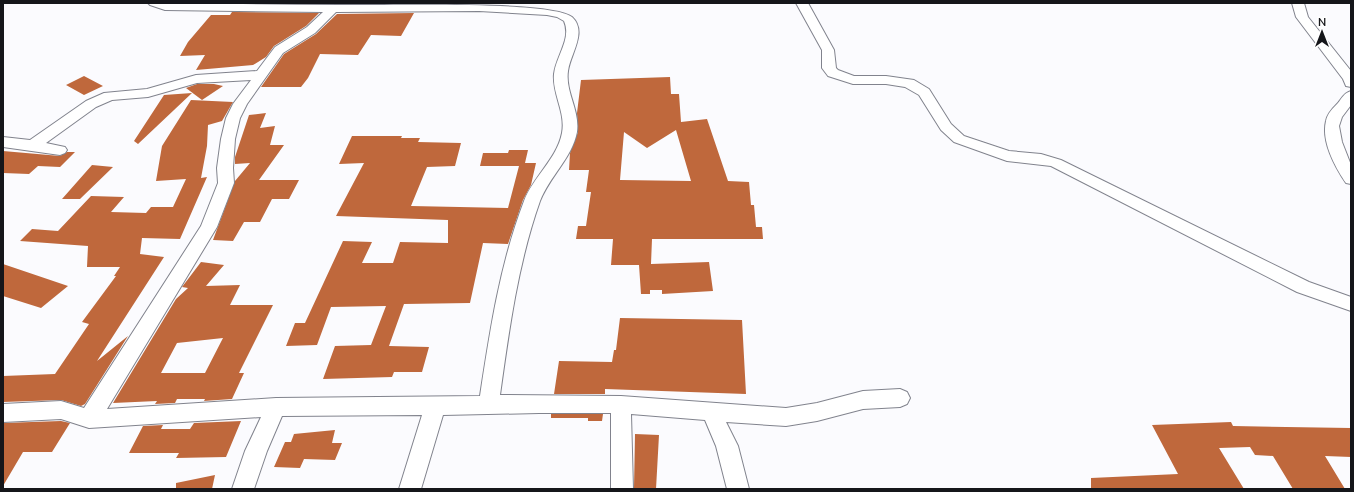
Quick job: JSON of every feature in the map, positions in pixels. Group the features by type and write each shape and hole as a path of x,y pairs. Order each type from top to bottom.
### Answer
{"street":[{"path":"154,3 165,6 333,9 469,6 554,12 568,19 572,26 571,40 561,70 560,81 570,108 571,122 568,136 561,151 533,198 527,216 507,293 489,403"},
{"path":"802,3 828,50 829,68 833,73 853,80 886,80 909,83 924,92 946,127 960,139 1007,156 1041,159 1056,163 1303,287 1351,304"},
{"path":"1298,3 1302,17 1329,50 1350,79 1351,83"},
{"path":"89,419 209,227 226,183 225,168 233,118 240,104 279,50 311,30 333,9"},
{"path":"33,145 91,104 108,96 148,93 196,79 260,75"},
{"path":"1351,95 1333,119 1332,132 1345,169 1351,179"},
{"path":"3,142 60,150"},
{"path":"3,413 61,410 89,419 276,407 435,406 489,403 621,405 786,417 817,412 863,400 900,398"},
{"path":"621,405 622,489"},
{"path":"410,489 435,406"},
{"path":"243,489 256,451 276,407"},
{"path":"711,412 727,446 738,489"}],"building":[{"path":"232,12 319,13 306,26 274,46 266,57 253,65 196,70 205,55 180,56 188,42 211,15 230,15"},
{"path":"414,13 401,36 371,35 358,55 320,54 308,78 301,87 261,87 284,54 316,34 337,14"},
{"path":"84,76 103,86 84,95 66,85"},
{"path":"670,77 671,94 679,94 681,122 707,119 728,181 749,182 751,205 754,205 756,227 762,227 763,239 652,239 651,264 709,262 713,291 662,294 662,290 650,290 650,294 641,294 639,265 611,265 613,239 576,239 578,226 586,226 591,192 586,192 589,170 569,170 570,153 578,132 577,113 581,80","holes":["676,130 691,181 620,180 624,132 647,148"]},
{"path":"197,84 214,84 223,86 202,100 186,88"},
{"path":"192,93 138,144 134,141 164,95"},
{"path":"191,100 233,102 222,121 208,125 207,146 201,178 207,177 180,239 142,238 140,254 164,257 97,361 128,336 85,404 81,406 61,400 3,402 3,376 55,374 89,324 82,322 116,276 114,276 120,267 87,267 88,246 20,241 32,229 58,231 91,196 124,197 111,212 146,213 151,207 173,207 186,179 156,181 162,146"},
{"path":"266,113 260,128 275,126 270,145 284,145 259,180 299,180 289,199 272,199 260,222 244,222 233,241 213,240 235,181 250,163 235,164 235,157 249,115"},
{"path":"352,136 402,136 401,138 420,138 418,142 461,143 455,166 427,167 411,206 508,208 519,166 480,166 483,153 508,153 509,150 528,150 525,163 536,163 531,185 523,200 508,244 483,243 470,303 404,304 389,346 429,347 422,372 394,372 392,377 323,379 335,346 371,345 386,306 331,307 317,345 286,346 295,323 305,323 343,241 372,242 362,263 393,263 400,242 448,243 448,220 336,216 364,163 339,164"},
{"path":"3,151 60,156 67,152 75,152 60,167 38,166 29,174 3,173"},
{"path":"92,165 113,167 80,199 62,199"},
{"path":"201,262 224,265 206,286 240,285 230,305 273,305 239,373 244,373 232,399 204,401 205,399 177,399 175,403 155,404 157,401 113,403 176,299 188,288 182,287","holes":["223,338 205,373 161,373 177,343"]},
{"path":"3,264 68,286 41,308 3,296"},
{"path":"620,318 742,320 746,394 605,389 605,394 554,394 559,361 612,362 614,350 616,350"},
{"path":"551,414 603,414 602,421 588,421 588,418 551,418"},
{"path":"61,421 70,423 52,452 23,452 3,486 3,423"},
{"path":"241,421 226,457 176,458 179,453 129,453 143,426 163,425 161,429 190,429 194,423"},
{"path":"1231,422 1233,426 1351,428 1351,457 1325,456 1345,489 1293,489 1273,456 1255,455 1250,447 1219,448 1244,489 1091,489 1091,478 1178,474 1152,425"},
{"path":"335,430 332,443 342,443 335,460 304,459 300,468 274,467 285,442 291,442 294,434"},
{"path":"635,434 659,435 656,489 634,488"},
{"path":"215,475 212,489 176,489 176,483"}]}
